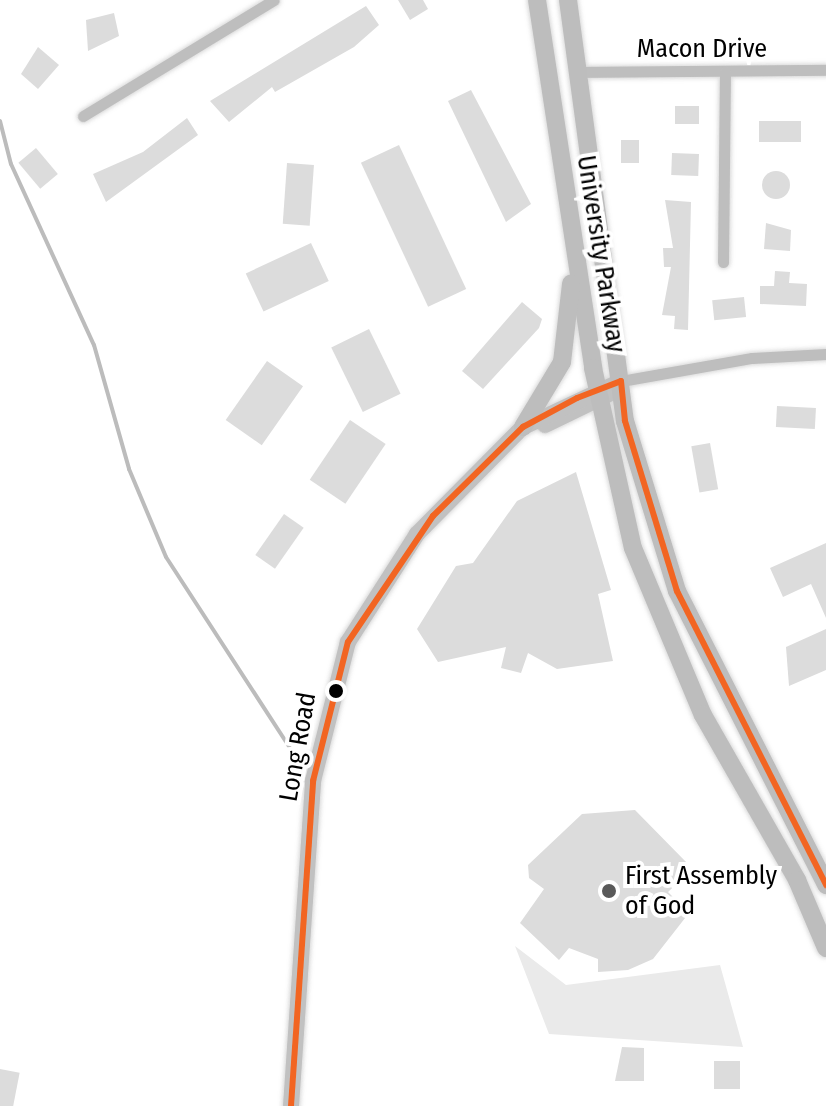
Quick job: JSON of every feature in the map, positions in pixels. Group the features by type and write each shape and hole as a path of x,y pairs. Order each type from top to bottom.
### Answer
{"main road":[{"name":"University Parkway","path":"537,0 598,398 625,518 661,625 826,948"},
{"name":"University Parkway","path":"568,0 625,421 677,591 826,885"},
{"path":"523,427 562,362 576,258"},
{"name":"Long Road","path":"499,452 598,398 621,381"},
{"name":"Long Road","path":"291,1106 313,781 336,673 400,556 499,452 523,427 598,398"}],"street":[{"path":"83,116 274,0"},
{"name":"Macon Drive","path":"577,72 826,70"},
{"path":"723,262 725,71"},
{"path":"621,381 752,358 826,354"}],"shaded area":[{"path":"515,946 566,985 720,965 743,1047 549,1034"}],"building":[{"path":"398,0 423,0 428,9 410,20"},
{"path":"366,6 379,25 354,47 275,92 272,87 229,122 210,101"},
{"path":"114,13 119,36 88,51 86,20"},
{"path":"38,47 59,65 38,89 21,74"},
{"path":"471,90 531,204 506,222 448,101"},
{"path":"675,106 699,106 699,124 675,124"},
{"path":"187,118 198,135 106,202 93,174 143,152"},
{"path":"759,121 801,121 801,142 759,142"},
{"path":"621,140 639,140 639,163 621,163"},
{"path":"399,145 466,289 428,307 361,163"},
{"path":"36,148 58,174 40,189 18,163"},
{"path":"672,153 699,154 698,176 671,175"},
{"path":"287,163 314,165 310,226 283,224"},
{"path":"776,171 786,175 790,185 786,195 776,199 766,195 762,185 766,175"},
{"path":"665,200 691,202 688,330 674,329 675,316 662,315 671,267 664,267 663,248 673,248"},
{"path":"766,223 791,230 790,251 764,249"},
{"path":"311,243 329,281 263,311 246,273"},
{"path":"775,271 790,272 789,283 807,284 806,306 760,304 760,286 774,286"},
{"path":"744,297 746,317 714,320 712,300"},
{"path":"522,302 542,319 539,328 483,389 462,371"},
{"path":"369,329 401,394 363,412 331,347"},
{"path":"267,361 303,386 262,445 226,420"},
{"path":"777,406 816,408 815,429 776,427"},
{"path":"350,420 386,444 345,504 310,480"},
{"path":"710,443 718,489 699,493 691,446"},
{"path":"576,472 611,590 598,594 613,661 557,669 528,653 521,673 501,668 506,647 438,662 417,629 456,566 473,563 517,501"},
{"path":"284,514 304,528 275,569 255,555"},
{"path":"826,543 826,618 811,584 783,597 770,568"},
{"path":"826,629 826,670 789,686 786,647"},
{"name":"First Assembly of God","path":"635,810 687,863 687,874 668,892 689,913 653,959 628,970 598,972 598,959 569,948 559,960 520,923 544,889 529,878 528,865 582,814"},
{"path":"622,1047 644,1048 644,1081 615,1081"},
{"path":"714,1061 740,1061 740,1089 714,1089"},
{"path":"0,1069 20,1073 13,1106 0,1106"}],"waterway":[{"path":"0,121 11,164 94,345 129,469 166,557 290,748"}],"transit line":[{"path":"291,1106 313,781 348,642 433,516 523,427 577,398 621,381 625,421 677,591 826,885"}],"place":[{"name":"First Assembly of God","path":"609,891"}]}
